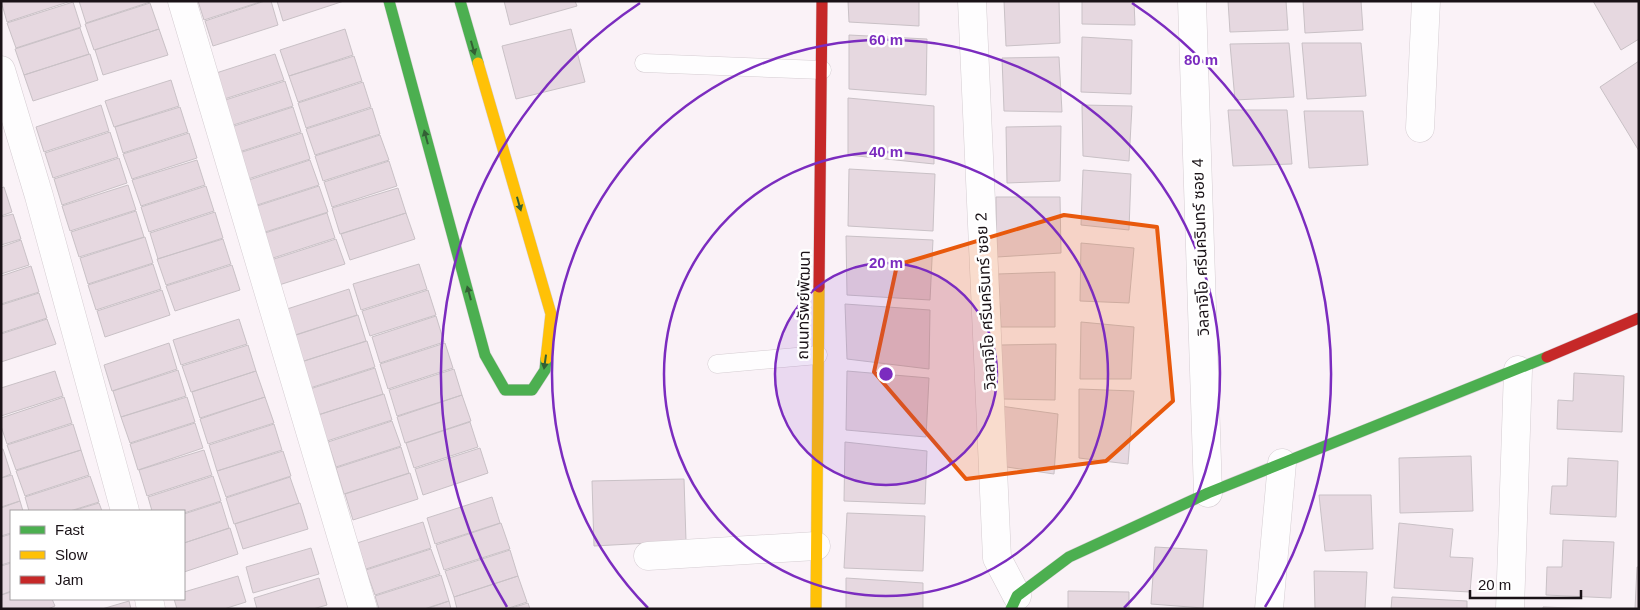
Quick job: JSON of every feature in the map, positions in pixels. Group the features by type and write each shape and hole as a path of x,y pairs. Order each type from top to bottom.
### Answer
{"street":[{"path":"182,1 363,609"},
{"path":"389,1 485,355 505,390 532,390 545,370 551,314 460,1"},
{"name":"ถนนทรัพย์พัฒนา","path":"816,609 822,1"},
{"name":"วิลลาจิโอ ศรีนครินทร์ ซอย 2","path":"972,1 997,558 1014,602"},
{"name":"วิลลาจิโอ ศรีนครินทร์ ซอย 4","path":"1192,1 1208,493"},
{"path":"1420,128 1426,1"},
{"path":"1,70 39,196 125,510"},
{"path":"1014,602 1068,557 1208,493 1518,370 1639,318"},
{"path":"1510,609 1518,370"},
{"path":"1269,609 1282,463"},
{"path":"648,556 816,546"}],"lane":[{"path":"644,64 822,70"},
{"path":"717,364 818,356"}],"highlighted area":[{"path":"1064,215 1157,227 1173,401 1106,461 966,479 874,372 897,265"}],"building":[{"path":"1,1 71,1 7,22"},
{"path":"79,1 150,1 150,2 86,23"},
{"path":"198,1 263,1 204,20"},
{"path":"265,1 271,1 278,25 213,46 205,21"},
{"path":"277,1 344,1 283,21"},
{"path":"504,1 575,1 577,6 510,25"},
{"path":"848,1 919,1 919,26 849,22"},
{"path":"1004,1 1059,1 1060,43 1006,46"},
{"path":"1082,1 1134,1 1135,25 1082,24"},
{"path":"1228,1 1286,1 1288,30 1230,32"},
{"path":"1303,1 1361,1 1363,30 1305,33"},
{"path":"1593,1 1639,1 1639,39 1621,50"},
{"path":"73,2 81,27 16,48 7,23"},
{"path":"150,3 159,29 94,50 85,24"},
{"path":"80,28 89,54 24,75 15,49"},
{"path":"159,29 168,55 103,75 95,50"},
{"path":"345,29 353,55 289,76 280,50"},
{"path":"571,29 585,82 516,99 502,46"},
{"path":"849,35 927,39 926,95 849,89"},
{"path":"1082,37 1132,40 1131,94 1081,92"},
{"path":"1289,43 1294,97 1235,100 1230,44"},
{"path":"1302,43 1361,43 1366,96 1307,99"},
{"path":"90,54 98,80 33,101 24,75"},
{"path":"275,54 284,80 218,101 210,75"},
{"path":"354,56 362,81 298,102 289,76"},
{"path":"1059,57 1062,112 1004,111 1002,58"},
{"path":"1639,61 1639,151 1600,87"},
{"path":"171,80 179,106 114,127 105,101"},
{"path":"285,81 293,106 227,127 219,102"},
{"path":"363,82 371,107 306,128 298,103"},
{"path":"848,98 934,106 934,164 848,155"},
{"path":"101,105 109,131 44,152 36,127"},
{"path":"1082,105 1132,106 1129,161 1083,156"},
{"path":"180,107 188,132 123,153 115,127"},
{"path":"293,107 301,132 236,153 228,128"},
{"path":"372,108 380,134 315,155 306,129"},
{"path":"1228,110 1287,110 1292,164 1233,166"},
{"path":"1304,111 1363,111 1368,165 1309,168"},
{"path":"1061,126 1060,181 1007,183 1006,127"},
{"path":"110,132 118,157 53,178 45,153"},
{"path":"189,133 197,158 132,179 123,154"},
{"path":"302,133 310,159 245,180 236,154"},
{"path":"380,135 389,160 323,181 315,156"},
{"path":"119,158 127,183 62,205 54,179"},
{"path":"197,160 205,185 141,206 132,180"},
{"path":"310,160 319,185 254,206 246,181"},
{"path":"389,161 397,186 332,207 324,182"},
{"path":"849,169 935,174 933,231 848,226"},
{"path":"1083,170 1131,174 1129,230 1081,225"},
{"path":"128,185 136,210 70,231 62,206"},
{"path":"206,186 214,211 149,232 141,207"},
{"path":"319,186 328,212 262,233 254,207"},
{"path":"4,187 12,212 1,216 1,188"},
{"path":"398,188 406,213 340,234 332,208"},
{"path":"996,197 1060,197 1061,253 997,257"},
{"path":"136,211 144,237 79,257 71,232"},
{"path":"215,212 223,238 158,259 150,233"},
{"path":"327,213 335,238 270,259 262,234"},
{"path":"406,213 415,239 350,260 341,234"},
{"path":"13,214 21,239 1,245 1,217"},
{"path":"846,236 933,240 930,300 847,295"},
{"path":"145,237 153,263 88,284 80,258"},
{"path":"223,239 231,264 166,285 157,259"},
{"path":"336,239 345,264 279,285 271,260"},
{"path":"21,240 29,265 1,274 1,247"},
{"path":"1081,243 1134,248 1129,303 1080,301"},
{"path":"153,264 161,289 96,310 88,285"},
{"path":"419,264 427,289 361,310 353,284"},
{"path":"232,265 240,290 175,311 166,286"},
{"path":"31,266 39,292 1,304 1,276"},
{"path":"1055,272 1055,327 1001,327 998,274"},
{"path":"349,289 357,315 292,336 284,310"},
{"path":"162,290 170,315 105,337 97,311"},
{"path":"428,290 436,315 370,336 362,311"},
{"path":"39,293 47,318 1,333 1,305"},
{"path":"845,304 930,310 929,369 847,359"},
{"path":"358,315 366,341 301,362 293,336"},
{"path":"436,316 444,342 380,363 372,337"},
{"path":"47,319 56,344 1,362 1,334"},
{"path":"239,319 247,344 181,365 173,340"},
{"path":"1081,322 1134,327 1131,379 1080,379"},
{"path":"367,341 375,367 310,388 301,362"},
{"path":"169,343 177,369 112,391 104,365"},
{"path":"445,343 453,368 388,389 380,364"},
{"path":"1056,344 1055,400 1003,399 1001,345"},
{"path":"248,345 256,371 191,392 182,366"},
{"path":"375,368 383,394 318,415 310,389"},
{"path":"454,369 462,395 397,416 389,390"},
{"path":"178,370 186,396 121,417 113,391"},
{"path":"55,371 63,396 1,416 1,388"},
{"path":"256,371 265,397 200,418 192,392"},
{"path":"847,371 929,378 926,437 846,430"},
{"path":"1574,373 1624,376 1622,432 1557,429 1558,400 1573,401"},
{"path":"1079,389 1134,391 1128,464 1079,458"},
{"path":"384,394 392,420 327,441 318,415"},
{"path":"462,395 471,421 405,443 397,417"},
{"path":"64,397 72,423 7,444 1,426 1,418"},
{"path":"187,397 195,422 130,443 121,417"},
{"path":"265,397 274,423 208,444 200,419"},
{"path":"1000,406 1058,414 1054,474 1000,466"},
{"path":"392,421 401,446 336,467 328,442"},
{"path":"470,422 478,447 414,468 406,443"},
{"path":"195,423 203,448 138,470 130,444"},
{"path":"73,424 81,450 16,470 7,445"},
{"path":"274,424 282,450 217,471 209,445"},
{"path":"845,442 927,451 925,504 844,501"},
{"path":"401,447 409,473 344,494 336,468"},
{"path":"480,448 488,473 423,495 415,469"},
{"path":"1,449 3,449 11,474 1,478"},
{"path":"81,450 89,475 25,496 16,471"},
{"path":"204,450 212,475 147,496 139,470"},
{"path":"283,451 291,476 226,497 217,471"},
{"path":"1471,456 1473,511 1400,513 1399,458"},
{"path":"1568,458 1618,461 1616,517 1550,514 1552,486 1567,486"},
{"path":"410,473 418,499 353,520 345,494"},
{"path":"12,475 20,501 1,507 1,478"},
{"path":"90,476 99,502 73,510 29,510 25,497"},
{"path":"213,476 221,501 185,513 185,510 152,510 148,497"},
{"path":"290,477 299,503 234,524 226,498"},
{"path":"684,479 686,541 594,546 592,481"},
{"path":"1319,495 1371,495 1373,549 1325,551"},
{"path":"492,497 500,523 435,544 427,518"},
{"path":"20,501 23,510 10,510 10,533 1,536 1,508"},
{"path":"221,502 229,528 185,543 185,514"},
{"path":"99,503 102,510 75,510"},
{"path":"300,503 308,529 243,549 235,524"},
{"path":"847,513 925,516 923,571 844,568"},
{"path":"423,522 431,548 366,569 357,543"},
{"path":"501,523 510,549 444,570 436,545"},
{"path":"1399,523 1453,529 1450,557 1473,558 1470,592 1394,588"},
{"path":"230,528 238,554 185,572 185,543"},
{"path":"10,534 10,562 1,565 1,537"},
{"path":"1563,540 1614,542 1611,598 1546,595 1547,567 1562,567"},
{"path":"1155,547 1207,550 1203,608 1151,604"},
{"path":"311,548 319,574 253,593 246,567"},
{"path":"431,549 440,574 375,595 366,570"},
{"path":"510,550 518,576 454,597 445,571"},
{"path":"10,563 10,591 1,595 1,566"},
{"path":"1637,567 1639,567 1639,609 1635,609"},
{"path":"1314,571 1367,572 1365,609 1315,609"},
{"path":"441,575 449,601 424,609 379,609 375,596"},
{"path":"238,576 246,602 224,609 177,609 174,600 185,600 185,592"},
{"path":"518,576 527,602 506,609 457,609 454,597"},
{"path":"319,578 327,605 313,609 257,609 254,598"},
{"path":"846,578 923,583 923,609 846,609"},
{"path":"1068,591 1129,592 1129,609 1068,609"},
{"path":"10,592 10,600 52,600 55,606 48,609 1,609 1,595"},
{"path":"1392,597 1467,601 1467,609 1391,609"},
{"path":"129,601 131,609 102,609"},
{"path":"449,601 451,609 426,609"},
{"path":"528,603 530,609 508,609"},
{"path":"1543,607 1601,609 1543,609"}],"traffic: fast":[{"path":"389,1 485,355 505,390 532,390 545,370 546,359"},
{"path":"460,1 478,63"},
{"path":"1011,609 1017,596 1069,557 1208,493 1547,357"}],"traffic: slow":[{"path":"478,63 551,314 546,359"},
{"path":"816,609 819,287"}],"traffic: jam":[{"path":"819,287 822,1"},
{"path":"1547,357 1639,318"}]}
